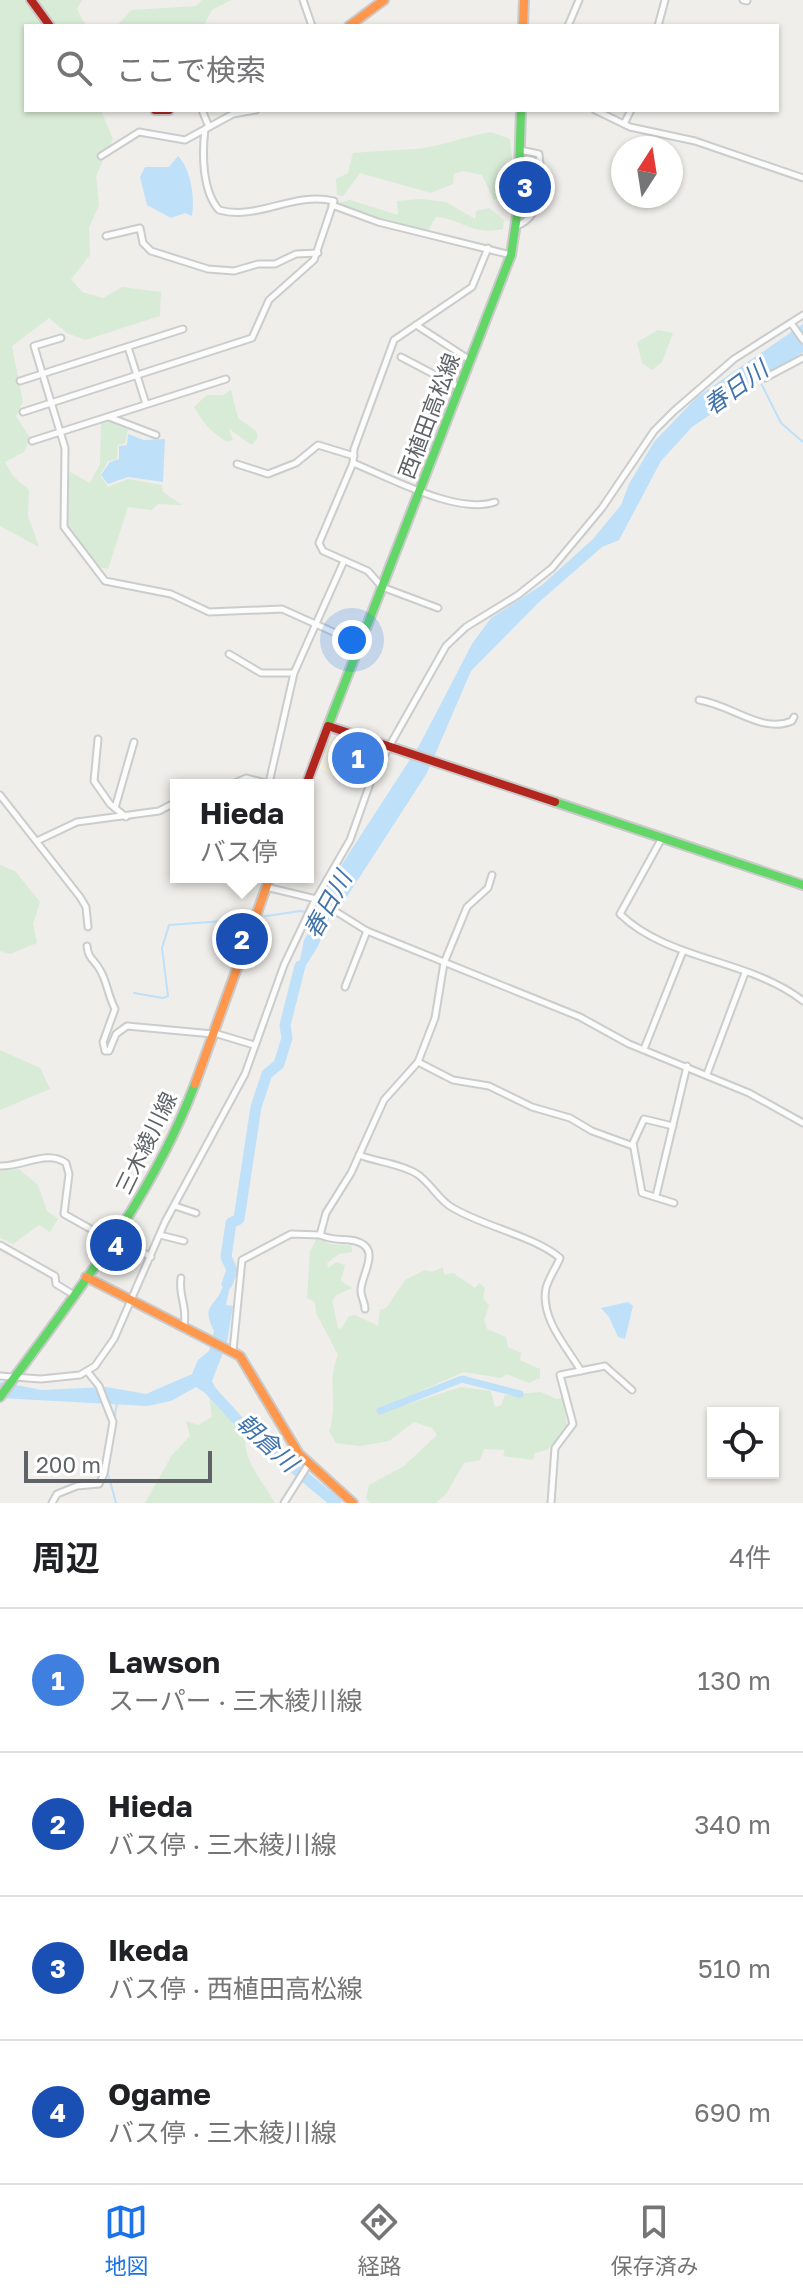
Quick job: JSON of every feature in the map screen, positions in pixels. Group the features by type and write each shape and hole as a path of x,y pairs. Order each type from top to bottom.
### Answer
{"main road":[{"path":"31,0 49,24"},
{"path":"352,24 384,0"},
{"path":"523,24 524,0"},
{"name":"西植田高松線","path":"328,726 511,255 517,226 521,112"},
{"path":"308,779 328,726 803,884"},
{"name":"三木綾川線","path":"0,1397 114,1239 161,1162 213,1033 268,883"},
{"path":"86,1277 202,1334 248,1364 306,1467 353,1503"}],"street":[{"path":"303,0 311,24"},
{"path":"569,24 579,0"},
{"path":"659,24 665,0"},
{"path":"23,412 252,338 269,300 318,253 334,201 304,199 244,213 219,210 212,202 202,155 207,128 203,112"},
{"path":"101,156 139,132 178,141 233,114 244,112"},
{"path":"599,112 624,124 758,160 803,178"},
{"path":"624,124 630,112"},
{"path":"517,226 530,216 542,183 539,154 520,150"},
{"path":"332,205 378,222 511,255"},
{"path":"106,236 140,228 143,243 151,251 194,267 225,271 249,265 275,264 296,254 318,253"},
{"path":"438,608 382,587 368,571 323,551 319,543 354,459 391,346 400,334 472,287 488,248"},
{"path":"0,1376 41,1379 75,1376 87,1371 114,1339 134,1300 160,1235 240,1086 284,965 354,833 367,788 437,661 457,633 518,595 552,568 580,536 662,422 727,365 803,315"},
{"path":"792,324 803,340"},
{"path":"416,325 470,360"},
{"path":"20,381 183,329"},
{"path":"61,338 34,346 65,448 64,527 105,581 171,594 209,612 282,609 360,644"},
{"path":"128,347 146,404"},
{"path":"401,357 460,388"},
{"path":"765,378 803,358"},
{"path":"32,441 226,379"},
{"path":"109,416 142,433 156,435"},
{"path":"237,464 268,474 296,463 318,445 420,490 479,507 495,502"},
{"path":"271,779 294,673 344,561"},
{"path":"229,654 261,673 294,673"},
{"path":"699,700 724,705 745,717 776,727 792,721 794,717"},
{"path":"98,739 94,781 126,817"},
{"path":"115,808 134,742"},
{"path":"0,795 39,840 80,897 86,907 88,927"},
{"path":"39,840 77,822 126,817 159,811 170,805"},
{"path":"662,838 620,914 631,926 683,951 745,973 803,1001"},
{"path":"320,1235 326,1213 359,1155 384,1100 418,1062 435,1018 444,963 467,907 488,888 492,875"},
{"path":"266,887 317,900 367,931 580,1017 644,1049 707,1074 803,1123"},
{"path":"345,987 367,931"},
{"path":"87,946 88,955 102,971 104,986 115,1009 103,1042 105,1051 109,1051 116,1034 127,1026 213,1033 254,1045"},
{"path":"644,1049 683,951"},
{"path":"707,1074 745,973"},
{"path":"418,1062 453,1080 489,1086 532,1107 570,1118 592,1131 633,1146"},
{"path":"656,1196 687,1066"},
{"path":"673,1126 644,1119 633,1146 642,1193 674,1203"},
{"path":"359,1155 409,1169 437,1191 449,1207 521,1239 541,1244 560,1258 547,1284 545,1305 549,1320 581,1371"},
{"path":"0,1166 48,1156 59,1158 66,1163 69,1174 62,1207 64,1214 151,1257"},
{"path":"175,1206 196,1213"},
{"path":"230,1350 242,1260 291,1234 352,1240 369,1254 371,1261 360,1294 365,1309"},
{"path":"160,1235 184,1241"},
{"path":"0,1245 55,1276 56,1284 74,1295"},
{"path":"181,1278 180,1294 187,1311 184,1325"},
{"path":"551,1503 555,1448 573,1424 560,1375 605,1366 632,1390"},
{"path":"52,1503 57,1494 102,1480 113,1422 99,1386 87,1371"},
{"path":"284,1503 306,1467"}],"shaded area":[{"path":"337,735 368,745 349,786 317,766 327,740"}],"green space":[{"path":"0,0 82,0 77,9 85,24 24,24 24,112 102,112 113,139 96,176 99,205 89,228 90,255 71,279 82,292 103,298 122,287 161,292 160,316 85,340 67,333 49,318 12,346 23,402 16,416 30,438 24,452 5,462 13,476 29,490 28,516 39,547 0,526"},
{"path":"202,0 231,0 212,10 204,24 118,24 132,10 196,6"},
{"path":"491,132 510,139 512,165 507,190 494,200 482,175 463,171 454,174 453,184 431,193 360,173 343,196 337,195 336,179 348,173 353,153 425,148"},
{"path":"421,199 446,202 475,219 476,211 489,208 504,220 503,229 475,229 436,217 428,230 385,220 337,203 350,200 398,215 397,201"},
{"path":"658,330 673,333 662,362 652,370 642,363 637,342"},
{"path":"231,390 238,418 256,431 258,437 252,445 229,429 233,440 227,442 216,435 194,407 207,395 223,395"},
{"path":"111,420 128,429 125,443 118,445 117,459 108,461 100,475 108,487 128,479 162,485 163,492 182,505 158,504 152,510 128,507 108,569 96,566 65,520 70,472 90,483 100,464 101,423"},
{"path":"0,865 15,871 40,902 33,924 37,943 10,954 0,951"},
{"path":"0,1050 40,1068 50,1089 0,1110"},
{"path":"19,1169 38,1185 47,1211 58,1219 50,1232 39,1225 13,1244 0,1238 0,1171"},
{"path":"317,1238 330,1244 351,1245 352,1252 339,1254 327,1263 328,1268 336,1262 345,1265 341,1281 352,1288 336,1295 332,1301 338,1328 341,1329 349,1316 355,1315 378,1326 380,1310 386,1308 405,1280 425,1270 432,1272 443,1267 444,1275 453,1273 475,1288 479,1283 485,1288 483,1298 489,1306 484,1320 487,1329 506,1337 508,1347 521,1353 520,1360 540,1369 540,1378 529,1383 507,1374 501,1378 464,1372 386,1406 389,1410 461,1387 491,1391 495,1407 501,1405 505,1395 541,1392 556,1399 563,1398 567,1428 547,1450 535,1453 533,1460 503,1456 505,1450 484,1449 480,1460 464,1463 446,1494 436,1503 370,1503 366,1498 369,1485 404,1466 437,1435 432,1428 414,1422 389,1441 360,1446 336,1443 329,1431 333,1411 333,1374 338,1355 316,1313 315,1302 307,1298 310,1251"},
{"path":"209,1396 246,1433 245,1443 250,1461 275,1503 145,1503 172,1455 190,1436 186,1421 198,1425 212,1417"}],"water":[{"path":"178,156 191,184 192,216 185,213 171,218 147,205 140,177 145,167 169,167"},
{"path":"803,324 803,352 692,427 661,461 619,540 602,547 538,603 471,671 427,773 341,906 329,919 318,946 296,980 304,940 323,907 324,897 335,875 420,744 472,644 491,618 542,585 593,539 621,505 629,484 654,442 697,397"},
{"path":"128,434 144,440 165,439 163,482 128,477 108,484 101,475 110,462 119,459 119,446 127,445"},
{"path":"233,1271 226,1305 233,1306 227,1342 212,1381 224,1405 196,1387 171,1401 147,1406 0,1398 0,1382 42,1390 106,1387 146,1394 192,1374 198,1360 209,1351 214,1331 210,1323 210,1307"},
{"path":"628,1302 633,1306 625,1339 618,1337 601,1308"}],"waterway":[{"path":"759,379 781,423 803,442"},
{"path":"260,917 300,911 321,914"},
{"path":"134,993 163,998 168,996 162,948 169,925 250,919"},
{"name":"春日川","path":"227,1284 232,1270 226,1257 231,1223 239,1219 256,1107 267,1074 279,1064 300,966"},
{"path":"380,1411 462,1379 520,1394"},
{"name":"朝倉川","path":"209,1389 242,1425 336,1503"},
{"path":"114,1420 117,1403"},
{"path":"107,1470 116,1503"}],"traffic: fast":[{"path":"328,726 511,255 518,209 521,112"},
{"path":"555,802 803,885"},
{"path":"0,1397 82,1285 133,1208 177,1127 195,1084"}],"traffic: slow":[{"path":"352,24 384,0"},
{"path":"523,24 524,0"},
{"path":"195,1084 268,883"},
{"path":"86,1277 240,1356 299,1454 353,1503"}],"traffic: jam":[{"path":"31,0 49,24"},
{"path":"308,779 328,726 555,802"}],"place":[{"name":"Ikeda","path":"525,187"},
{"name":"Lawson","path":"358,758"},
{"name":"Hieda","path":"242,939"},
{"name":"Ogame","path":"116,1245"}]}
